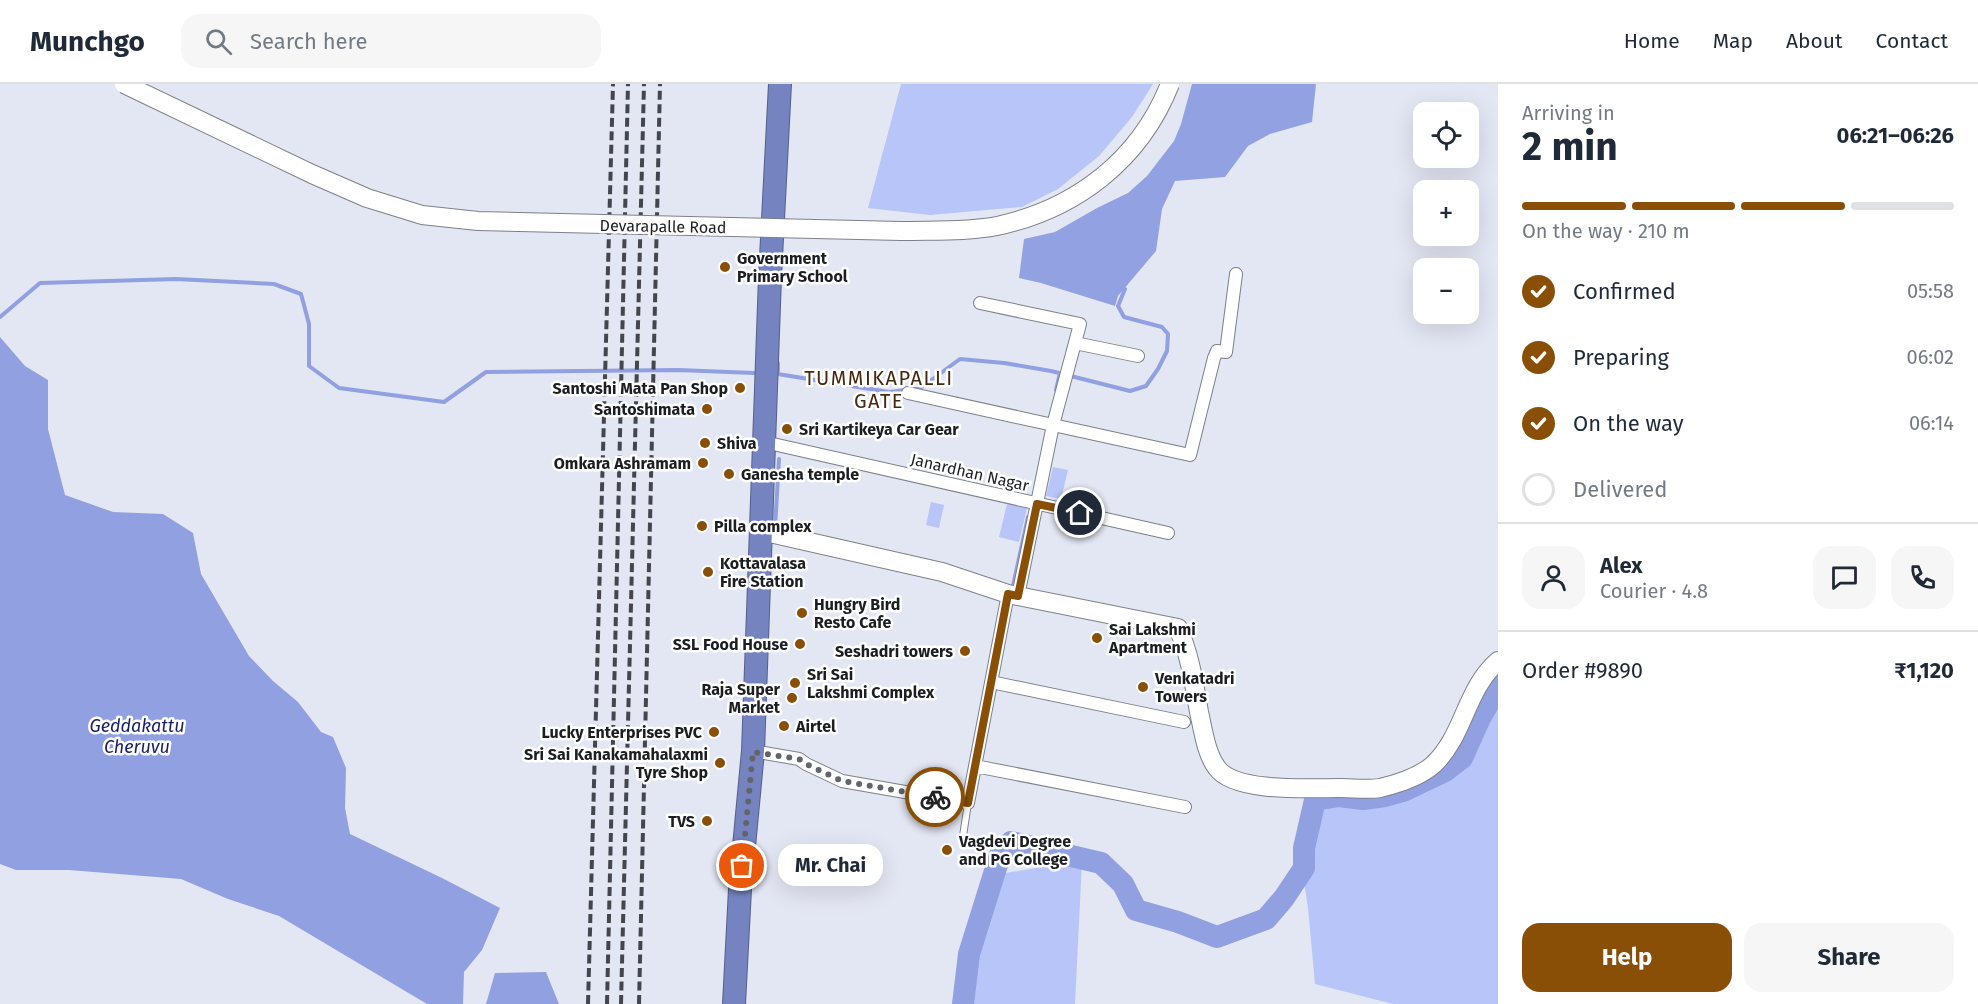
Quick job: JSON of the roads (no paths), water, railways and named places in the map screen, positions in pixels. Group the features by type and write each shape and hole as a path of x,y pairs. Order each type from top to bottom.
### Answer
{"highway":[{"path":"734,1004 740,889 753,752 770,278 780,84"}],"main road":[{"name":"Devarapalle Road","path":"124,84 367,198 422,215 478,221 901,231 958,230 996,226 1044,213 1080,194 1121,161 1152,121 1170,84"},
{"path":"761,531 942,572 1013,595 1178,628 1190,663 1205,740 1217,769 1235,780 1278,788 1379,788 1413,776 1431,766 1450,744 1477,685 1498,661"}],"street":[{"path":"908,393 1190,455 1214,358 1217,351 1226,352 1236,274"},
{"path":"753,752 799,759 842,781 968,803 991,682 1037,504 1053,425 1080,324 980,303"},
{"path":"1075,342 1137,356"},
{"name":"Janardhan Nagar","path":"764,442 1168,533"},
{"path":"991,682 1184,722"},
{"path":"975,766 1185,807"}],"lane":[{"path":"963,836 968,803"}],"water":[{"name":"Geddakattu Cheruvu","path":"0,337 25,366 48,380 48,429 65,495 113,512 163,514 193,533 201,574 249,656 273,681 298,702 321,732 333,737 346,768 345,808 350,834 500,908 482,950 464,972 463,1004 427,1004 279,916 228,899 181,879 69,870 16,870 0,864"},
{"path":"546,972 559,1004 486,1004 495,973"}],"waterway":[{"path":"0,317 40,283 176,279 274,284 301,294 309,324 309,366 339,388 444,402 486,372 678,370 754,373"},
{"path":"913,389 919,389 960,359 1051,371 1130,391 1146,386 1167,351 1168,334 1162,327 1124,317 1118,306 1125,289"},
{"path":"778,363 778,374 889,392 906,390"},
{"path":"1056,390 1060,373"},
{"path":"778,528 775,528 779,459"},
{"path":"1013,586 1028,517"},
{"path":"963,1004 969,954 1000,855 1011,842 1101,863 1123,884 1136,910 1178,922 1217,937 1266,919 1284,898 1304,868 1304,848 1315,800 1339,796 1363,799 1385,796 1403,791 1445,771 1462,758 1480,718 1498,687"}],"railway":[{"path":"588,1004 613,84"},
{"path":"607,1004 628,84"},
{"path":"621,1004 644,84"},
{"path":"639,1004 660,84"}],"place":[{"name":"Government Primary School","path":"725,267"},
{"name":"Santoshi Mata Pan Shop","path":"740,388"},
{"name":"Santoshimata","path":"707,409"},
{"name":"Sri Kartikeya Car Gear","path":"787,429"},
{"name":"Shiva","path":"705,443"},
{"name":"Omkara Ashramam","path":"703,463"},
{"name":"Ganesha temple","path":"729,474"},
{"name":"Pilla complex","path":"702,526"},
{"name":"Kottavalasa Fire Station","path":"708,572"},
{"name":"Hungry Bird Resto Cafe","path":"802,613"},
{"name":"Sai Lakshmi Apartment","path":"1097,638"},
{"name":"SSL Food House","path":"800,644"},
{"name":"Seshadri towers","path":"965,651"},
{"name":"Sri Sai Lakshmi Complex","path":"795,683"},
{"name":"Venkatadri Towers","path":"1143,687"},
{"name":"Raja Super Market","path":"792,698"},
{"name":"Airtel","path":"784,726"},
{"name":"Lucky Enterprises PVC","path":"714,732"},
{"name":"Sri Sai Kanakamahalaxmi Tyre Shop","path":"720,763"},
{"name":"TVS","path":"707,821"},
{"name":"Vagdevi Degree and PG College","path":"947,850"},
{"name":"Mr. Chai","path":"742,866"}],"district":[{"name":"TUMMIKAPALLI GATE","path":"879,390"}]}
